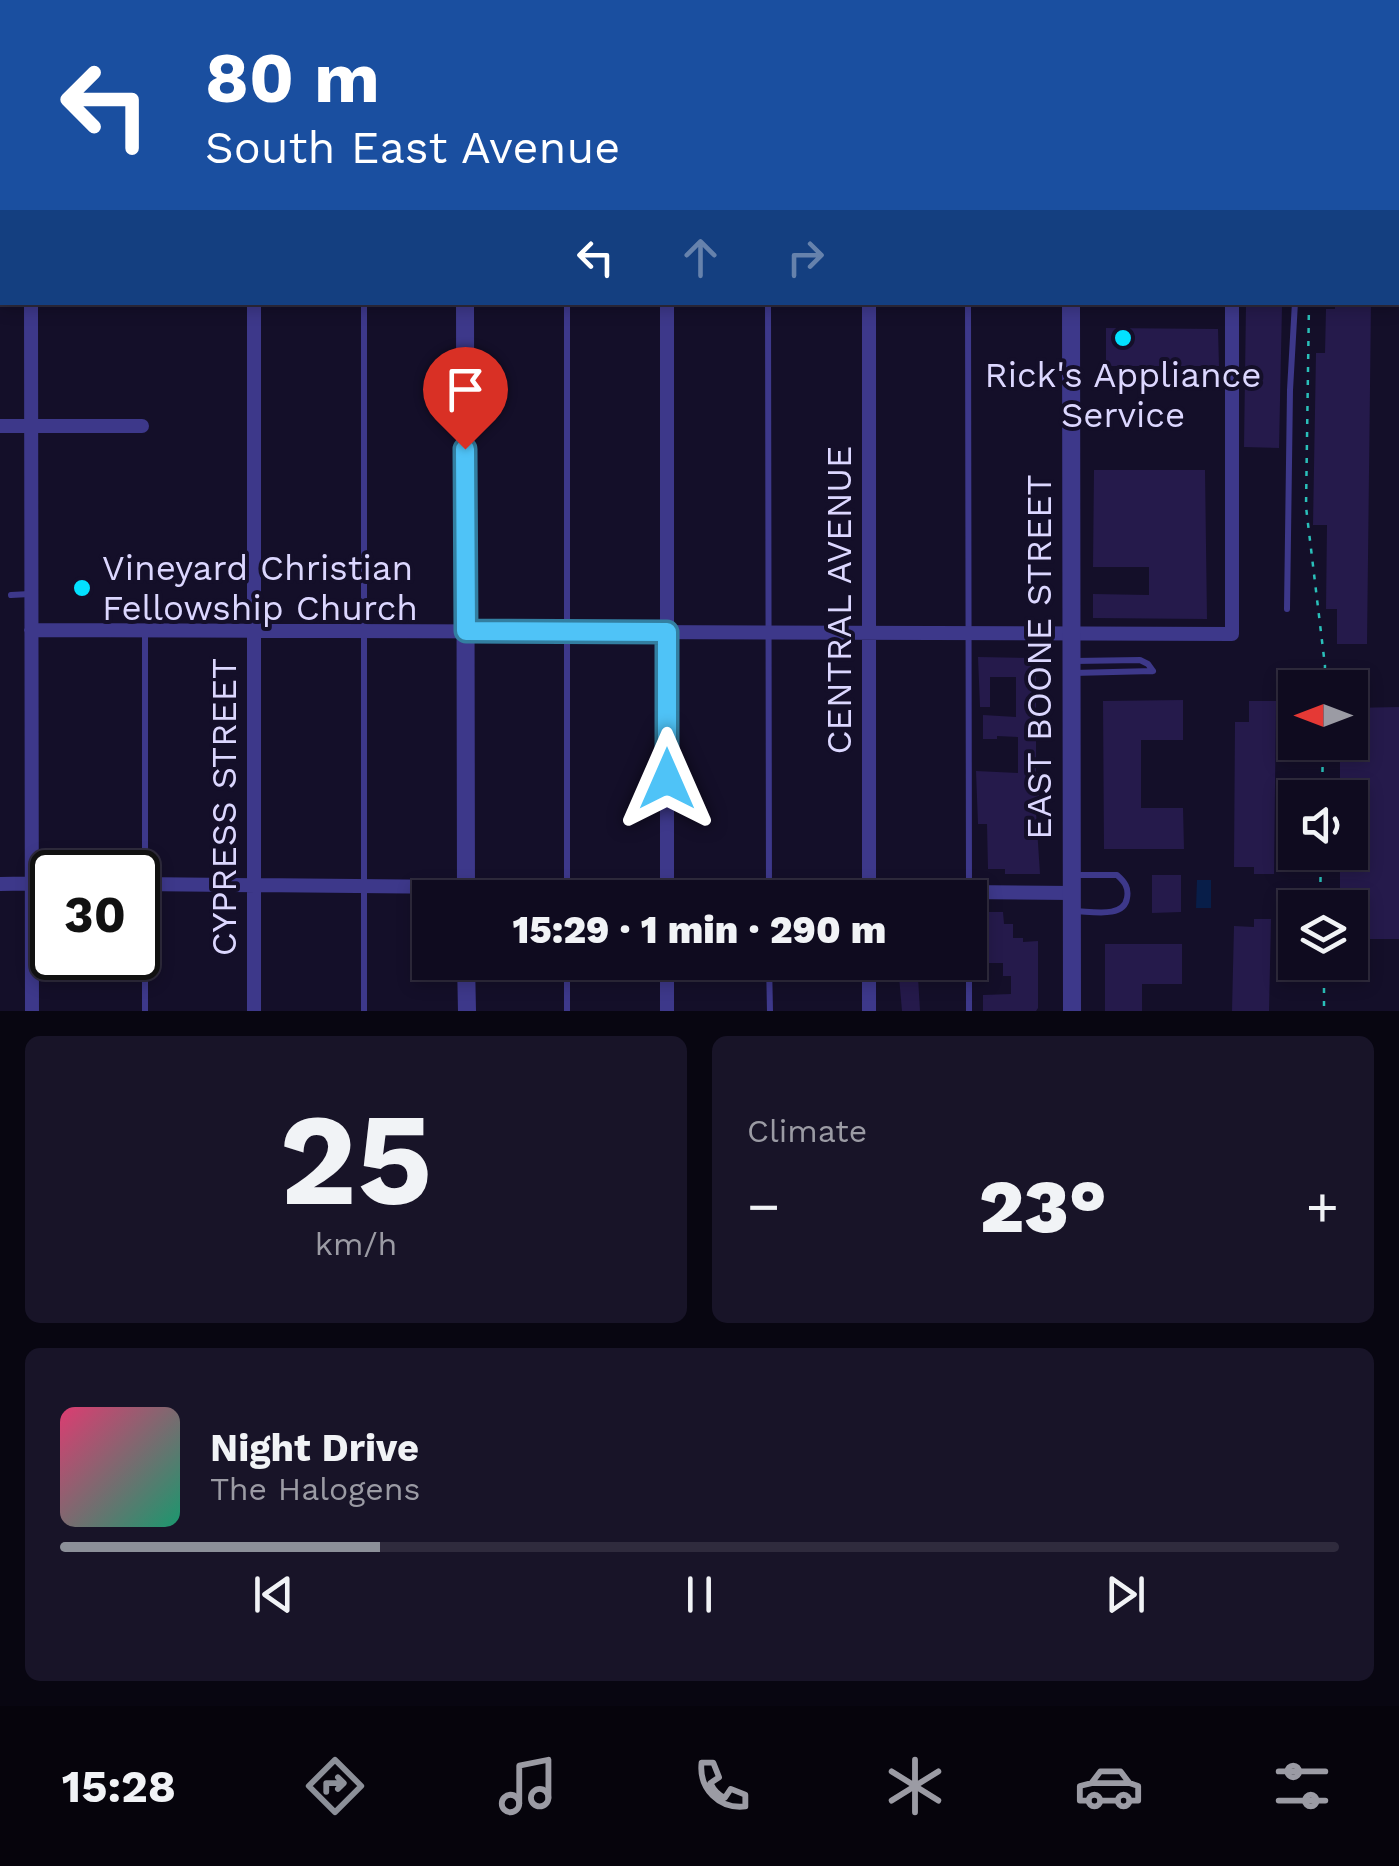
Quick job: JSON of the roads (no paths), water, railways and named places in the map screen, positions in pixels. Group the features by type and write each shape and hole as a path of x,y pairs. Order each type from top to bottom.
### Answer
{"street":[{"path":"31,305 32,850"},
{"name":"CYPRESS STREET","path":"254,305 254,1011"},
{"path":"465,305 466,880"},
{"path":"667,305 668,880"},
{"name":"CENTRAL AVENUE","path":"868,305 869,880"},
{"name":"EAST BOONE STREET","path":"1071,305 1072,1011"},
{"path":"31,630 1232,634 1232,305"},
{"path":"0,426 142,426"},
{"path":"0,884 30,883"},
{"path":"160,884 412,889"},
{"path":"987,895 1072,893"},
{"path":"32,980 32,1011"},
{"path":"466,980 466,1011"},
{"path":"668,980 668,1011"},
{"path":"869,980 869,1011"}],"lane":[{"path":"364,305 364,1011"},
{"path":"567,305 567,880"},
{"path":"768,305 769,880"},
{"path":"968,305 969,880"},
{"path":"1287,609 1295,305"},
{"path":"11,595 31,594"},
{"path":"142,850 145,630"},
{"path":"1124,660 1124,672"},
{"path":"1140,660 1154,671 1124,672 1072,667 1140,660"},
{"path":"1118,875 1127,890 1127,902 1117,912 1072,893 1118,875"},
{"path":"144,980 145,1011"},
{"path":"567,980 568,1011"},
{"path":"770,980 770,1011"},
{"path":"969,980 969,1011"}],"water":[{"path":"1197,880 1211,880 1211,908 1196,908"}],"place":[{"name":"Rick's Appliance Service","path":"1123,338"},
{"name":"Vineyard Christian Fellowship Church","path":"82,588"}]}
